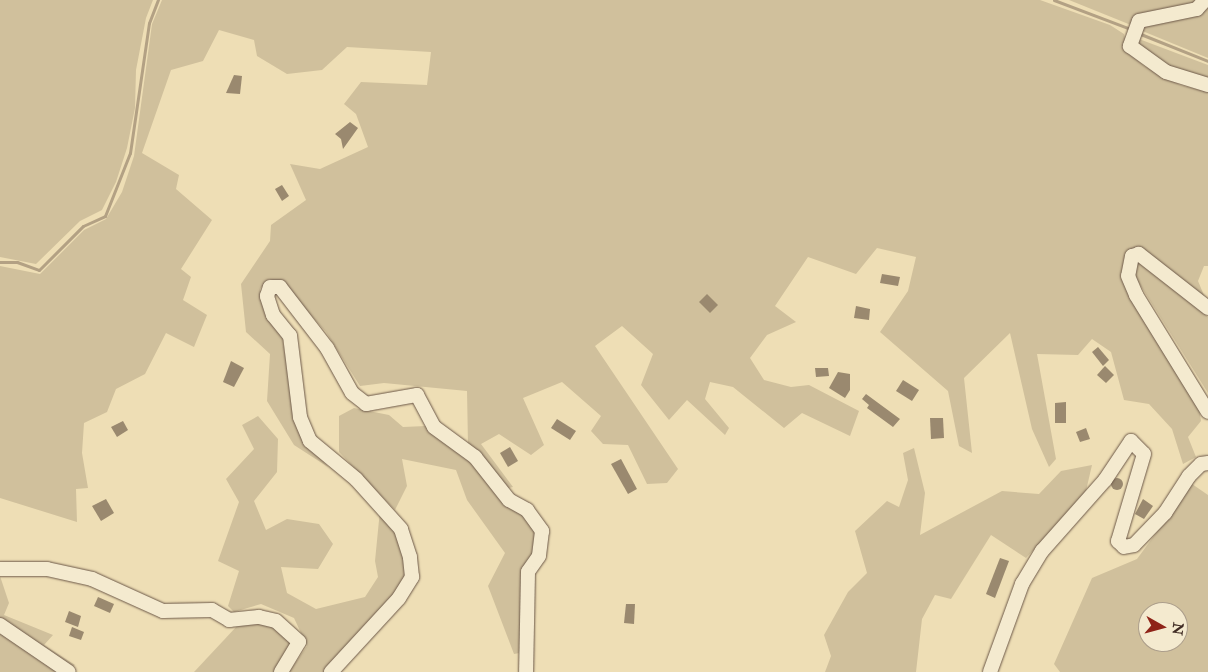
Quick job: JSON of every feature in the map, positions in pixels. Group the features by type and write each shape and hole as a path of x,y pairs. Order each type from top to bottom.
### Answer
{"street":[{"path":"1204,0 1198,9 1139,21 1130,46 1166,72 1208,85"},
{"path":"1208,308 1139,254 1132,256 1128,276 1136,296 1208,412"},
{"path":"331,672 399,598 412,577 410,557 401,529 356,480 310,441 300,417 290,336 273,316 267,296 270,287 280,287 327,348 352,393 366,404 416,395 434,427 475,457 509,500 527,510 542,530 539,556 528,572 526,672"},
{"path":"990,672 1022,584 1042,550 1105,480 1131,441 1144,454 1118,541 1124,547 1134,545 1165,513 1189,476 1201,464 1208,464"},
{"path":"0,569 47,569 92,579 163,611 212,610 229,620 259,616 276,621 299,642 281,672"},
{"path":"0,625 69,672"}],"shaded area":[{"path":"0,0 153,0 146,18 136,70 135,108 127,148 116,182 102,210 80,221 36,264 0,257"},
{"path":"162,0 1040,0 1110,25 1124,34 1128,52 1144,66 1180,85 1208,92 1208,266 1204,266 1198,281 1206,300 1143,250 1124,259 1198,402 1201,421 1188,437 1196,457 1183,464 1172,429 1149,404 1124,400 1111,352 1092,339 1078,355 1037,354 1056,459 1049,467 1032,429 1010,333 964,378 972,453 959,446 948,391 880,332 908,291 916,257 877,248 856,274 808,257 775,306 796,322 767,335 750,358 764,380 791,387 809,385 859,411 850,436 802,413 784,428 733,387 710,382 705,399 729,428 725,435 687,400 669,420 641,385 653,354 622,326 595,346 678,469 667,483 647,484 628,445 603,444 591,431 601,416 562,382 523,398 544,445 531,455 499,434 481,444 513,487 508,488 468,445 467,391 384,383 360,386 326,332 281,282 269,279 260,289 265,314 282,336 298,431 328,467 294,445 267,401 270,354 246,332 241,284 270,241 271,225 306,200 290,164 320,169 368,147 356,114 344,104 361,82 427,85 431,52 347,47 322,70 287,74 257,56 254,40 219,30 203,61 171,70 142,153 179,175 176,189 212,220 181,269 191,277 183,300 207,315 194,347 166,333 145,374 116,389 107,412 84,423 82,453 88,488 76,489 77,522 0,498 0,266 40,274 84,230 106,219 122,192 134,156 152,24"},
{"path":"1069,0 1200,0 1200,2 1131,25"},
{"path":"1208,6 1208,58 1140,30 1144,23"},
{"path":"1139,39 1208,65 1208,82 1189,77 1134,47"},
{"path":"1138,258 1208,317 1208,393 1137,280 1132,266"},
{"path":"354,408 389,415 403,427 426,426 471,462 524,514 535,532 535,552 521,576 525,652 514,654 488,586 505,553 467,500 456,470 402,459 407,486 395,510 339,452 339,416"},
{"path":"258,416 278,439 277,472 254,501 266,530 287,519 319,524 333,544 318,569 281,567 287,593 316,609 365,597 378,577 375,561 380,510 398,529 409,575 373,621 324,672 289,672 307,646 294,618 261,604 234,612 228,606 239,571 218,561 239,502 226,479 254,449 242,425"},
{"path":"914,448 925,493 920,535 1002,491 1039,494 1061,471 1092,465 1085,495 1026,558 991,535 951,599 935,595 922,619 916,672 825,672 831,656 824,635 848,592 867,573 855,531 887,501 899,507 908,480 903,453"},
{"path":"1192,484 1208,495 1208,672 1060,672 1054,664 1092,578 1137,559"},
{"path":"0,576 9,603 4,615 53,635 44,645 75,665 69,669 0,620"},
{"path":"274,625 291,643 274,672 194,672 237,626"},
{"path":"0,630 60,672 0,672"}],"building":[{"path":"234,75 242,76 240,94 226,93"},
{"path":"350,122 358,128 343,149 341,139 335,134"},
{"path":"282,185 289,196 282,201 275,189"},
{"path":"882,274 900,277 898,286 880,283"},
{"path":"707,294 718,305 710,313 699,302"},
{"path":"856,306 870,309 869,320 854,318"},
{"path":"1098,347 1109,360 1103,366 1092,352"},
{"path":"231,361 244,368 234,387 223,382"},
{"path":"1105,366 1114,375 1106,383 1097,375"},
{"path":"815,368 828,368 829,376 816,377"},
{"path":"838,372 850,374 850,390 845,398 829,388"},
{"path":"903,380 919,390 912,401 896,391"},
{"path":"866,394 900,419 893,427 867,408 869,405 862,399"},
{"path":"1066,402 1066,423 1055,423 1055,403"},
{"path":"930,418 943,418 944,438 931,439"},
{"path":"557,419 576,431 570,440 551,428"},
{"path":"123,421 128,430 117,437 111,427"},
{"path":"1086,428 1090,439 1080,442 1076,432"},
{"path":"510,447 518,461 508,467 500,453"},
{"path":"621,459 637,489 628,494 611,464"},
{"path":"1115,478 1119,478 1123,484 1119,490 1115,490 1111,486 1111,482"},
{"path":"106,499 114,513 101,521 92,506"},
{"path":"1143,499 1153,506 1144,519 1135,514"},
{"path":"1000,558 1009,561 995,598 986,594"},
{"path":"98,597 114,604 110,613 94,606"},
{"path":"626,604 635,604 634,624 624,623"},
{"path":"69,611 81,616 78,627 65,622"},
{"path":"72,627 84,632 81,640 69,636"}],"waterway":[{"path":"0,262 17,262 39,270 83,226 105,216 130,153 149,23 158,0"},
{"path":"1054,0 1133,30"},
{"path":"1138,33 1208,61"}]}
